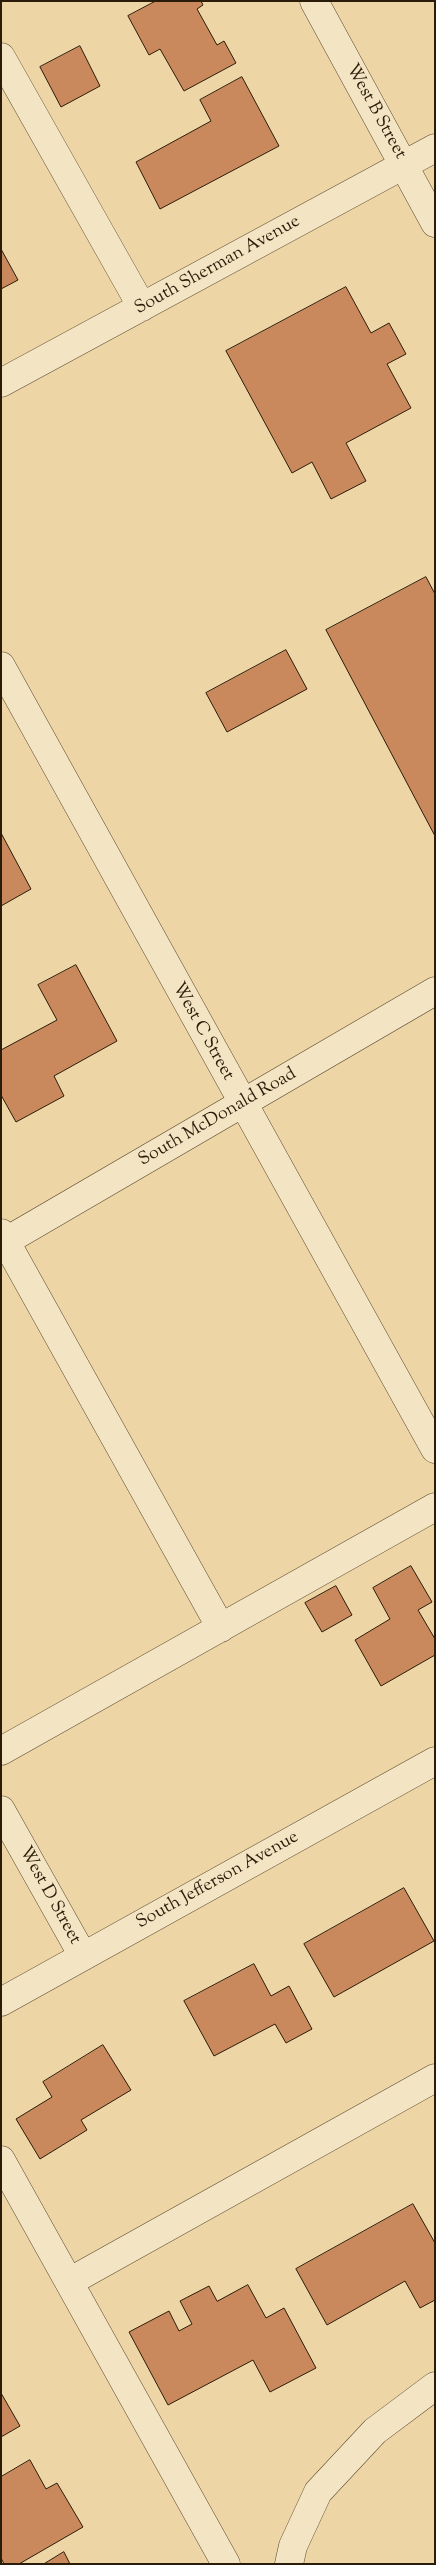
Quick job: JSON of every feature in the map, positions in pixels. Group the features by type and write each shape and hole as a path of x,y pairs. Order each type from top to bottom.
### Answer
{"street":[{"name":"West B Street","path":"314,1 435,223"},
{"path":"1,57 142,307"},
{"name":"South Sherman Avenue","path":"1,383 435,148"},
{"name":"West C Street","path":"1,666 242,1104 435,1449"},
{"name":"South McDonald Road","path":"3,1240 242,1104 435,991"},
{"path":"3,1240 221,1628"},
{"path":"1,1751 435,1507"},
{"name":"South Jefferson Avenue","path":"1,2002 435,1760"},
{"name":"West D Street","path":"1,1810 83,1956"},
{"path":"69,2282 435,2078"},
{"path":"1,2160 226,2564"},
{"path":"288,2564 293,2546 318,2492 374,2431 435,2386"}],"building":[{"path":"156,1 201,1 203,5 197,9 217,45 224,41 236,63 184,91 160,49 149,55 128,16"},
{"path":"80,46 100,86 61,107 40,67"},
{"path":"242,77 279,146 160,209 136,162 211,121 200,100"},
{"path":"1,249 18,280 1,289"},
{"path":"346,287 371,333 389,323 406,354 387,364 411,408 346,443 366,481 331,499 312,462 292,473 226,351"},
{"path":"426,577 435,594 435,836 326,630"},
{"path":"286,650 307,689 227,732 206,693"},
{"path":"1,833 31,889 1,906"},
{"path":"76,965 117,1041 54,1076 64,1096 16,1122 1,1095 1,1050 57,1020 38,985"},
{"path":"411,1566 432,1602 418,1610 435,1639 435,1655 381,1686 355,1640 390,1619 373,1588"},
{"path":"336,1586 352,1615 322,1632 305,1603"},
{"path":"404,1888 434,1941 334,1997 304,1944"},
{"path":"254,1964 271,1996 289,1986 312,2029 286,2043 275,2024 214,2056 184,2001"},
{"path":"103,2045 131,2090 81,2120 87,2130 40,2159 16,2119 52,2097 43,2082"},
{"path":"413,2204 435,2243 435,2300 420,2308 405,2281 327,2325 296,2269"},
{"path":"248,2285 266,2318 284,2308 316,2368 270,2392 253,2360 168,2405 129,2332 169,2311 179,2331 192,2324 180,2301 209,2286 217,2301"},
{"path":"1,2393 20,2426 1,2437"},
{"path":"30,2460 46,2489 57,2483 83,2527 19,2564 4,2564 1,2558 1,2477"},
{"path":"64,2552 70,2564 44,2564"}]}
